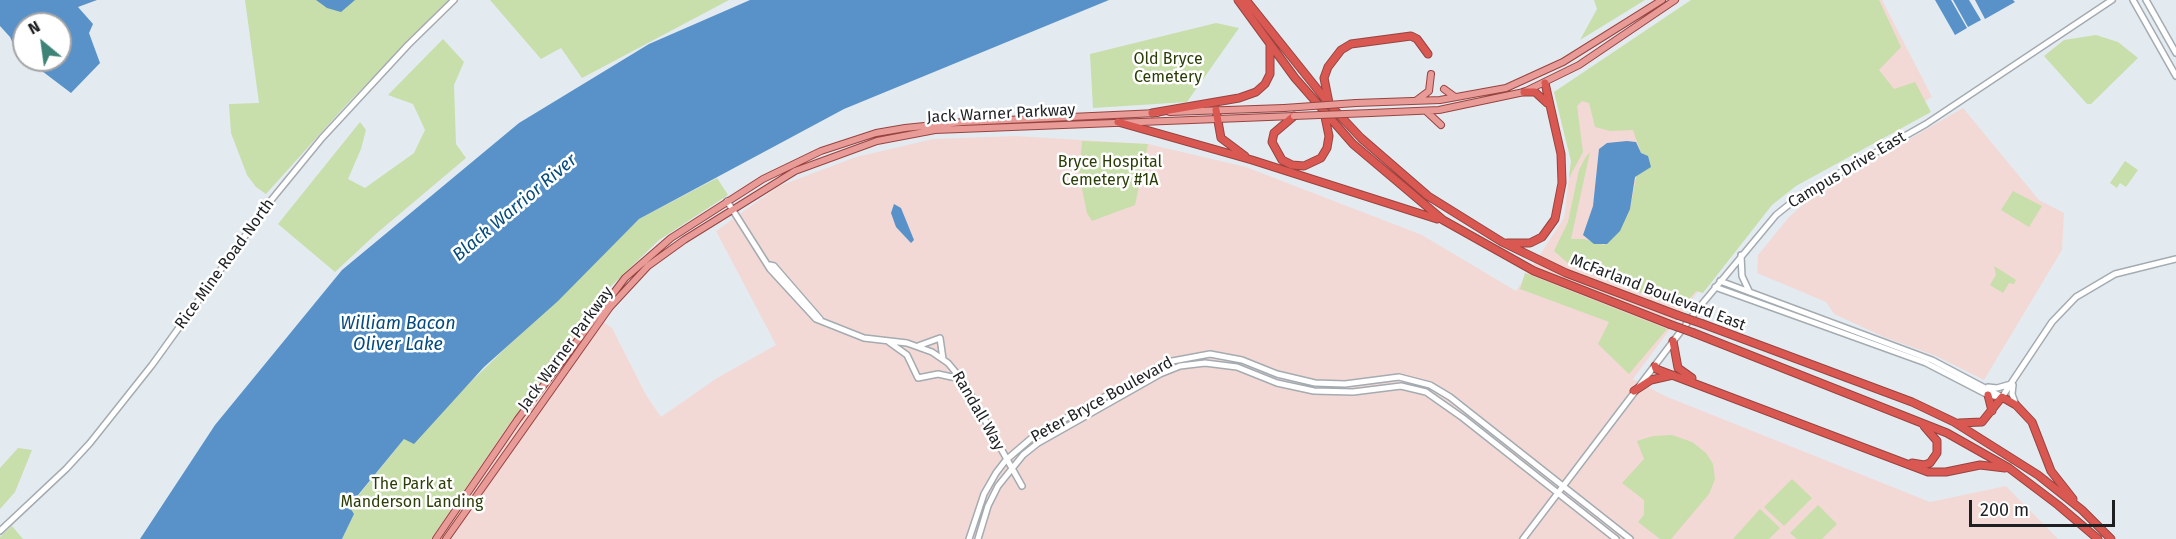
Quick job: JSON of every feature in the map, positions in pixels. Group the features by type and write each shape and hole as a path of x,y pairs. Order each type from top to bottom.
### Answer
{"highway":[{"name":"McFarland Boulevard East","path":"1238,0 1323,110 1378,168 1443,220 1503,256 1603,299 1918,420 1958,439 2008,468 2058,505 2098,539"},
{"name":"McFarland Boulevard East","path":"1246,0 1305,78 1400,174 1446,207 1502,242 1566,273 1912,402 1954,422 2017,460 2082,510 2111,539"},
{"path":"1330,105 1324,78 1328,67 1341,50 1351,44 1411,36 1418,39 1428,54"},
{"path":"1152,113 1239,98 1256,92 1265,84 1270,74 1269,43"},
{"path":"1502,242 1530,243 1542,237 1555,219 1562,183 1561,154 1545,83"},
{"path":"1524,92 1536,92 1544,97 1549,105"},
{"path":"1294,116 1274,133 1272,142 1282,160 1292,165 1304,166 1320,158 1327,148 1329,136 1323,110"},
{"path":"1216,114 1221,138 1252,160"},
{"path":"1118,122 1252,160 1443,220"},
{"path":"1673,341 1675,361 1685,375"},
{"path":"1655,366 1685,375 1924,465 1935,458 1939,447 1935,436 1918,420"},
{"path":"1655,366 1673,375 1928,472 1946,472 1980,465 2008,468"},
{"path":"1634,391 1651,380 1673,375"},
{"path":"1988,395 1992,411"},
{"path":"1954,422 1977,424 1992,411 2002,397 2016,405 2032,422 2051,471 2082,510"}],"main road":[{"path":"1652,11 1662,0"},
{"path":"1628,27 1652,11 1675,0"},
{"name":"Jack Warner Parkway","path":"446,539 610,308 648,266 684,240 795,171 849,150 906,134 967,127 1118,122 1284,108 1414,102 1459,97 1506,88 1545,72 1628,27"},
{"name":"Jack Warner Parkway","path":"436,539 518,419 607,299 646,257 727,201 806,157 876,133 934,124 1152,113 1294,116 1439,110 1524,92 1545,83 1579,65 1628,27"},
{"path":"1545,72 1545,83"},
{"path":"1414,102 1429,91 1431,74"},
{"path":"1444,89 1452,96 1459,97"},
{"path":"1439,110 1440,100"},
{"path":"1425,111 1441,125"}],"street":[{"name":"Rice Mine Road North","path":"0,531 52,483 90,443 152,365 268,204 322,138 408,45 454,0"},
{"name":"Campus Drive East","path":"1523,539 1715,287 1776,215 1801,195 1926,124 2112,0"},
{"path":"2133,0 2176,76"},
{"path":"2146,0 2176,53"},
{"name":"Randall Way","path":"727,201 770,265 774,266 820,319 864,338 916,346 943,359 962,379 1022,486"},
{"path":"1741,254 1742,276 1749,291"},
{"path":"1715,287 1926,363 1998,399 2013,384 2052,322 2083,292 2124,270 2176,259"},
{"path":"1720,281 1932,360 2002,397"},
{"path":"916,346 940,338 943,359"},
{"path":"888,341 907,355 918,378 938,374 962,379"},
{"name":"Peter Bryce Boulevard","path":"969,539 984,494 1006,460 1039,432 1156,368 1178,358 1210,354 1242,360 1277,374 1314,383 1345,384 1399,378 1430,385 1450,397 1630,539"},
{"name":"Peter Bryce Boulevard","path":"978,539 992,498 1011,468 1038,443 1160,374 1180,366 1205,363 1237,367 1283,385 1314,392 1353,392 1401,386 1426,392 1455,411 1616,539"},
{"path":"1983,386 1997,388 2013,384"},
{"path":"2013,384 2012,394 2016,405"}],"shaded area":[{"path":"1834,0 1882,0 1932,97 1796,180 1718,248 1725,255 1633,379 1665,396 1930,502 2006,486 2058,539 347,539 567,296 612,328 646,395 661,417 717,378 776,345 716,231 779,186 856,157 933,139 1015,136 1148,144 1246,167 1422,235 1516,291 1564,218 1571,161 1554,92"},
{"path":"1963,108 2039,200 2064,213 2062,250 1984,380 1936,356 1884,337 1834,314 1826,302 1757,273 1758,255 1789,217 1816,193"}],"green space":[{"path":"245,0 449,0 346,105 266,194 256,187 247,175 231,133 229,104 259,103"},
{"path":"490,0 729,0 582,78 561,48 541,59"},
{"path":"1594,0 1645,0 1580,40 1597,9"},
{"path":"1691,0 1879,0 1901,47 1879,70 1894,89 1915,82 1931,112 1796,186 1772,205 1703,293 1696,291 1681,309 1569,264 1554,251 1568,222 1579,170 1590,152 1571,239 1584,239 1604,245 1630,209 1641,153 1633,130 1610,131 1595,127 1589,103 1582,101 1577,106 1583,152 1569,178 1571,161 1554,92"},
{"name":"Old Bryce Cemetery","path":"1216,23 1239,28 1187,102 1093,108 1090,54"},
{"path":"2096,35 2118,42 2138,58 2091,104 2087,104 2044,56 2064,40"},
{"path":"443,39 464,62 454,85 456,144 466,158 377,233 335,272 278,224 360,122 366,130 361,149 348,179 365,188 414,153 425,130 413,104 388,95"},
{"name":"Bryce Hospital Cemetery #1A","path":"1082,141 1148,144 1135,205 1092,221 1087,213 1079,175"},
{"path":"2125,161 2138,170 2126,187 2120,183 2117,188 2110,183"},
{"name":"The Park at Manderson Landing","path":"717,178 728,195 659,240 606,291 505,430 431,539 342,539 354,514 349,507 404,439 454,398 639,219"},
{"path":"2013,191 2042,206 2029,227 2001,210"},
{"path":"1994,266 2016,280 2014,284 2009,283 2003,293 1990,285 1996,275"},
{"path":"1525,273 1667,329 1629,374 1598,344 1609,322 1520,289"},
{"path":"1672,435 1692,442 1706,453 1713,464 1715,479 1709,494 1671,539 1660,539 1638,522 1644,515 1644,500 1622,483 1644,459 1637,441 1653,436"},
{"path":"18,448 32,450 15,492 0,509 0,468"},
{"path":"1792,479 1812,498 1784,526 1764,507"},
{"path":"1818,505 1837,524 1822,539 1797,539 1790,533"},
{"path":"1760,509 1780,528 1769,539 1733,539"},
{"path":"12,526 23,539 0,539 0,537"}],"water":[{"path":"0,0 97,0 78,7 93,24 89,33 100,63 71,93 43,72 72,72 72,12 12,12 12,41 0,26"},
{"path":"316,0 355,0 341,12 327,8"},
{"name":"William Bacon Oliver Lake","path":"750,0 1109,0 844,109 639,219 558,301 484,367 414,444 404,439 349,506 354,514 342,539 140,539 215,425 342,270 519,123 649,44"},
{"path":"1935,0 1951,0 1967,28 1955,35"},
{"path":"1953,0 1969,0 1981,20 1968,27"},
{"path":"1975,0 2013,0 2015,2 1985,19"},
{"path":"1636,142 1641,153 1648,156 1651,167 1635,177 1630,209 1620,231 1607,244 1594,244 1583,235 1593,206 1599,149 1607,143"},
{"path":"894,204 901,208 914,240 911,243 896,227 891,213"}],"water label":[{"name":"Black Warrior River","path":"515,208"}]}
